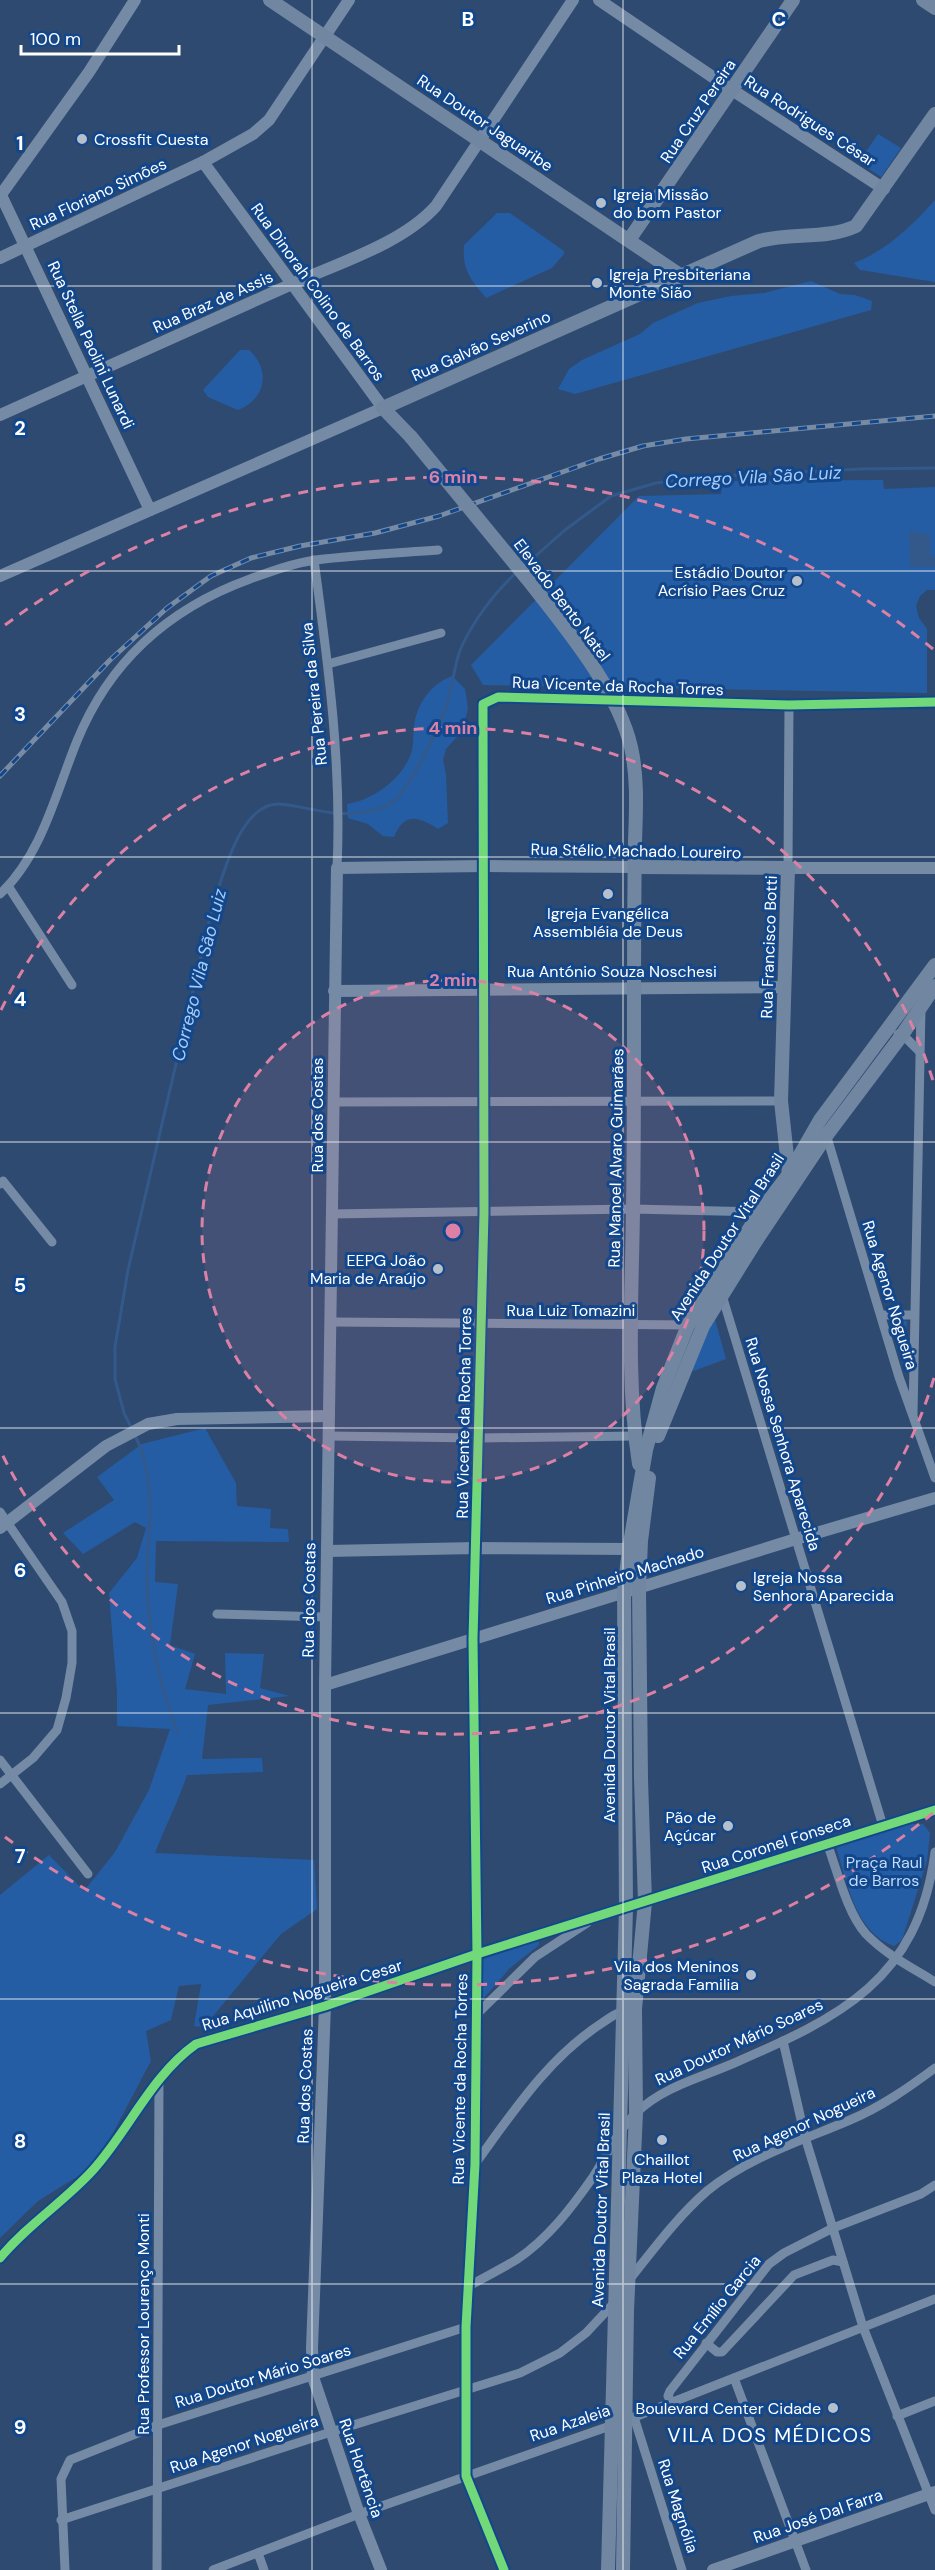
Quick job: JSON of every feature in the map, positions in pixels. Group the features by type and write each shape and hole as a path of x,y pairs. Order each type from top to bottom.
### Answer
{"main road":[{"name":"Rua Doutor Jaguaribe","path":"270,0 680,275"},
{"name":"Rua Cruz Pereira","path":"629,240 793,0"},
{"path":"923,0 935,8"},
{"name":"Rua Galvão Severino","path":"383,408 767,238 845,231 856,226 935,114"},
{"name":"Rua Dinorah Colino de Barros","path":"383,408 411,437"},
{"name":"Elevado Bento Natel","path":"411,437 550,608 587,657 602,683 619,715 630,746 637,789 635,842"},
{"name":"Rua Manoel Alvaro Guimarães","path":"635,842 630,1325 635,1436 641,1473"},
{"name":"Rua Stélio Machado Loureiro","path":"635,867 788,868"},
{"name":"Rua Francisco Botti","path":"788,868 783,987 782,1101 791,1189"},
{"name":"Avenida Doutor Vital Brasil","path":"623,2570 630,2418 627,2311 636,2113 628,2010 624,1592 628,1549 641,1473 663,1388 717,1278 760,1212 789,1174 820,1120 935,965"},
{"name":"Avenida Doutor Vital Brasil","path":"608,2570 621,2130 628,2010 645,1902 639,1588 641,1541 649,1478 658,1438 695,1326 722,1294 826,1136 902,1035 935,986"}],"street":[{"path":"1,196 89,72 135,0"},
{"name":"Rua Floriano Simões","path":"0,258 203,162 253,134 269,120 349,0"},
{"name":"Rua Braz de Assis","path":"0,415 382,243 415,225 436,206 573,0"},
{"name":"Rua Rodrigues César","path":"599,0 884,189"},
{"name":"Rua Dinorah Colino de Barros","path":"203,162 383,408"},
{"name":"Rua Stella Paolini Lunardi","path":"1,196 150,510"},
{"name":"Rua Galvão Severino","path":"0,576 383,408"},
{"path":"0,894 25,864 57,796 77,739 95,706 127,656 161,625 194,603 268,572 314,560 438,550"},
{"name":"Rua Pereira da Silva","path":"314,560 336,735 339,825"},
{"path":"328,664 441,633"},
{"name":"Rua Vicente da Rocha Torres","path":"504,2570 466,2476 466,2327 475,2164 477,1954 473,1639 480,1438 484,1213 483,704 498,697 789,705 935,702"},
{"name":"Rua Francisco Botti","path":"788,868 789,705"},
{"name":"Rua dos Costas","path":"313,2377 312,2348 325,2006 325,1685 332,1322 334,991 339,825"},
{"name":"Rua Stélio Machado Loureiro","path":"337,868 635,867"},
{"name":"Rua Stélio Machado Loureiro","path":"788,868 935,868"},
{"path":"8,886 72,985"},
{"name":"Rua António Souza Noschesi","path":"334,991 783,987"},
{"path":"913,1414 921,1006"},
{"path":"887,1031 902,1035 919,1051"},
{"path":"334,1102 782,1101"},
{"name":"Rua Agenor Nogueira","path":"820,1120 882,1315 899,1377 935,1478"},
{"path":"2,1183 52,1242"},
{"path":"332,1214 633,1209 760,1212"},
{"name":"Rua Nossa Senhora Aparecida","path":"717,1278 883,1826"},
{"path":"882,1315 914,1315"},
{"name":"Rua Luiz Tomazini","path":"332,1322 695,1326"},
{"path":"899,1377 913,1365"},
{"path":"0,1784 33,1758 57,1730 72,1663 72,1630 62,1602 2,1521 106,1446 147,1424 177,1419 329,1416"},
{"path":"329,1436 480,1438 635,1436"},
{"name":"Rua Pinheiro Machado","path":"325,1685 935,1498"},
{"path":"327,1551 476,1548 628,1549"},
{"path":"217,1614 326,1617"},
{"path":"0,1760 88,1874"},
{"name":"Rua Coronel Fonseca","path":"626,1908 935,1810"},
{"path":"827,1844 857,1920 865,1933 898,1959 935,1982"},
{"name":"Rua Doutor Mário Soares","path":"469,2286 518,2259 549,2232 574,2204 621,2130 636,2113 658,2095 783,2041 839,2012 868,1990 898,1959 926,1897 935,1852"},
{"name":"Rua Aquilino Nogueira Cesar","path":"0,2258 14,2240 92,2171 159,2079 181,2055 196,2044 325,2006 477,1954 626,1908"},
{"path":"476,2015 535,1957 592,1920"},
{"path":"475,2164 549,2067 571,2045 628,2010"},
{"path":"783,2041 805,2137 863,2327 897,2416 932,2493 935,2510"},
{"name":"Rua Agenor Nogueira","path":"61,2520 520,2373 543,2363 586,2333 615,2303 629,2279 707,2192 740,2169 805,2137 879,2106 935,2068"},
{"name":"Rua Professor Lourenço Monti","path":"157,2570 159,2079"},
{"name":"Rua Emílio Garcia","path":"671,2402 668,2396 670,2391 769,2264 784,2253 833,2228 921,2194 935,2185"},
{"path":"706,2343 717,2352 722,2352 794,2275 833,2260 843,2262"},
{"name":"Rua Azaleia","path":"213,2570 359,2514 630,2418 935,2299"},
{"name":"Rua Doutor Mário Soares","path":"61,2520 61,2479 70,2460 158,2425 466,2327"},
{"name":"Rua Hortência","path":"313,2377 330,2432 381,2570"},
{"path":"734,2378 806,2570"},
{"path":"897,2416 935,2401"},
{"name":"Rua Magnólia","path":"630,2418 682,2570"},
{"name":"Rua José Dal Farra","path":"713,2570 932,2493"},
{"path":"61,2520 65,2570"},
{"path":"258,2553 264,2570"}],"green space":[{"path":"878,134 901,148 881,177 859,162"},
{"path":"935,200 935,282 860,270 854,263 888,244 918,219"},
{"path":"497,213 510,213 564,251 564,254 552,268 486,298 466,268 464,245"},
{"path":"811,281 840,294 855,295 872,301 871,310 575,394 558,389 569,369 582,360 640,334 653,323 698,303 731,296 764,293"},
{"path":"240,350 249,350 256,358 263,375 260,391 255,399 238,410 208,397 203,390"},
{"path":"883,480 884,489 935,487 935,590 927,590 920,596 916,606 919,618 927,629 927,693 483,685 471,665 639,496 721,494 722,481"},
{"path":"452,676 465,689 468,708 463,730 446,749 443,760 446,775 448,823 438,829 418,819 407,820 402,823 394,837 383,836 368,824 348,818 347,804 376,793 400,772 411,754 414,726 422,702 432,689"},
{"path":"714,1316 726,1359 688,1373"},
{"path":"890,1321 907,1321 903,1367"},
{"path":"205,1428 236,1483 237,1506 271,1509 270,1528 288,1529 289,1542 156,1541 155,1582 178,1584 170,1645 195,1654 185,1689 226,1694 225,1653 264,1654 260,1688 289,1696 208,1705 202,1759 262,1758 263,1772 187,1775 155,1853 314,1860 317,1909 281,1934 204,2027 194,2026 201,1984 179,1986 171,2020 146,2031 151,2061 96,2165 38,2201 0,2238 0,1895 49,1855 84,1891 115,1852 149,1790 170,1729 117,1726 117,1692 109,1593 137,1558 146,1528 135,1522 83,1554 63,1533 114,1500 97,1477 142,1444"},
{"name":"Praça Raul de Barros","path":"907,1824 923,1824 930,1833 927,1861 902,1940 894,1946 870,1930 861,1918 849,1890 836,1847"},
{"path":"539,1940 539,1945 510,1968 482,2000 483,1959"}],"shaded area":[{"path":"909,531 930,535 930,555 935,556 935,567 910,567"}],"waterway":[{"name":"Corrego Vila São Luiz","path":"522,568 565,530 611,496 656,483 704,477 861,469 935,468"},
{"name":"Corrego Vila São Luiz","path":"131,1427 124,1413 115,1379 115,1347 128,1270 213,905 235,843 254,815 265,807 279,804 346,814 376,810 394,801 409,783 439,724 448,701 459,654 466,638 485,607 517,572"},
{"name":"Corrego Vila São Luiz","path":"134,1433 142,1452 149,1490 147,1587 150,1623 161,1678 177,1731"}],"railway":[{"path":"0,776 110,660 167,608 211,576 251,558 300,546 375,533 439,516 599,459 643,446 686,439 935,416"}],"cycle path":[{"path":"504,2570 466,2476 466,2327 475,2164 477,1954 473,1639 484,1213 483,704 498,697 789,705 935,702"},
{"path":"0,2258 93,2170 153,2087 180,2057 196,2044 325,2006 477,1954 935,1810"}],"place":[{"name":"Crossfit Cuesta","path":"82,139"},
{"name":"Igreja Missão do bom Pastor","path":"601,203"},
{"name":"Igreja Presbiteriana Monte Sião","path":"597,283"},
{"name":"Estádio Doutor Acrísio Paes Cruz","path":"797,581"},
{"name":"Igreja Evangélica Assembléia de Deus","path":"608,894"},
{"name":"EEPG João Maria de Araújo","path":"438,1269"},
{"name":"Igreja Nossa Senhora Aparecida","path":"741,1586"},
{"name":"Pão de Açúcar","path":"728,1826"},
{"name":"Vila dos Meninos Sagrada Familia","path":"751,1975"},
{"name":"Chaillot Plaza Hotel","path":"662,2140"},
{"name":"Boulevard Center Cidade","path":"833,2408"}],"district":[{"name":"VILA DOS MÉDICOS","path":"770,2435"}]}
